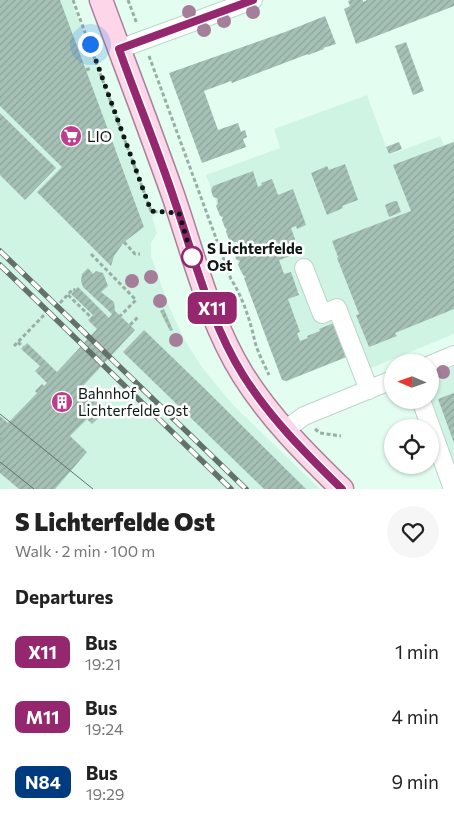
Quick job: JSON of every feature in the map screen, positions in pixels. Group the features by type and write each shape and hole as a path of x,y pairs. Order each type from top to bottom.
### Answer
{"main road":[{"path":"100,0 224,340 242,373 265,406 305,454 342,489"}],"street":[{"path":"119,49 254,0"},
{"path":"304,268 322,314 338,308 369,390"},
{"path":"439,361 454,355"},
{"path":"285,430 304,416 384,383"},
{"path":"424,409 452,489"}],"path":[{"path":"73,0 151,211 179,213"},
{"path":"128,0 131,8"},
{"path":"86,70 91,68"},
{"path":"158,80 228,271 238,289 254,332 255,343 269,375 272,388 265,406"},
{"path":"124,242 135,254 140,254"},
{"path":"91,254 136,300 120,316"},
{"path":"60,303 73,289 75,290"},
{"path":"68,295 95,321"},
{"path":"14,346 45,314"},
{"path":"130,325 139,316"},
{"path":"18,342 23,347"},
{"path":"311,425 320,433 341,436"}],"shaded area":[{"path":"0,0 71,0 155,216 152,217 157,233 151,243 151,256 168,304 183,337 201,366 233,405 320,489 0,489"},
{"path":"367,95 389,155 440,136 444,145 454,141 454,334 405,354 384,354 384,363 366,370 359,352 286,382 282,380 206,175 280,148 274,129"},
{"path":"454,366 454,465 434,409 439,409 439,373"}],"building":[{"name":"LIO","path":"0,0 60,0 144,227 124,242 114,256 111,266 37,192 62,167 0,106"},
{"path":"363,0 363,2 367,0 454,0 454,6 356,44 344,9 350,6 348,1"},
{"path":"325,16 336,44 232,83 231,81 204,91 218,130 238,123 241,132 245,130 247,137 243,139 246,147 202,163 169,73"},
{"path":"406,42 424,91 413,95 395,46"},
{"path":"0,113 56,168 25,200 0,175"},
{"path":"399,142 402,149 389,154 386,147"},
{"path":"454,142 454,309 395,333 397,336 369,347 356,315 359,314 332,241 411,211 393,165"},
{"path":"345,164 358,200 342,206 343,208 327,215 311,173 327,166 329,170"},
{"path":"253,171 258,187 262,185 261,183 272,179 278,195 293,189 306,225 297,229 296,226 291,228 300,253 279,260 284,274 291,272 299,295 288,299 300,332 297,333 300,341 320,331 319,329 336,322 349,356 286,381 282,380 244,278 246,277 238,265 240,261 236,259 234,252 235,248 239,247 237,242 230,242 226,232 227,229 222,220 223,217 220,216 216,206 218,203 217,198 213,197 211,190 213,186"},
{"path":"397,201 401,212 389,217 385,205"},
{"name":"Bahnhof Lichterfelde Ost","path":"88,268 93,274 96,271 103,273 108,286 101,292 114,302 115,311 135,330 82,387 106,411 92,424 87,419 70,436 87,452 55,489 19,489 0,473 0,416 8,423 37,393 35,391 42,384 44,386 47,383 35,371 40,366 21,349 27,343 57,372 97,329 88,320 93,315 71,294 78,287 109,318 112,314 83,287 81,281 82,274"},
{"path":"164,309 173,330 170,331 160,311"},
{"path":"144,330 306,489 264,489 123,352"},
{"path":"454,393 454,443 439,402 439,399"}],"tram line":[{"path":"0,414 93,489"},
{"path":"0,462 34,489"}],"railway":[{"path":"0,251 246,489"},
{"path":"0,265 231,489"}],"bus line":[{"name":"X11","path":"253,0 119,49 176,203 191,253 224,340 242,373 265,406 305,454 342,489"}],"place":[{"name":"LIO","path":"71,136"},
{"name":"S Lichterfelde Ost","path":"192,257"},
{"name":"Bahnhof Lichterfelde Ost","path":"62,402"}],"route":[{"path":"90,44 151,211 179,213 192,257"}]}
